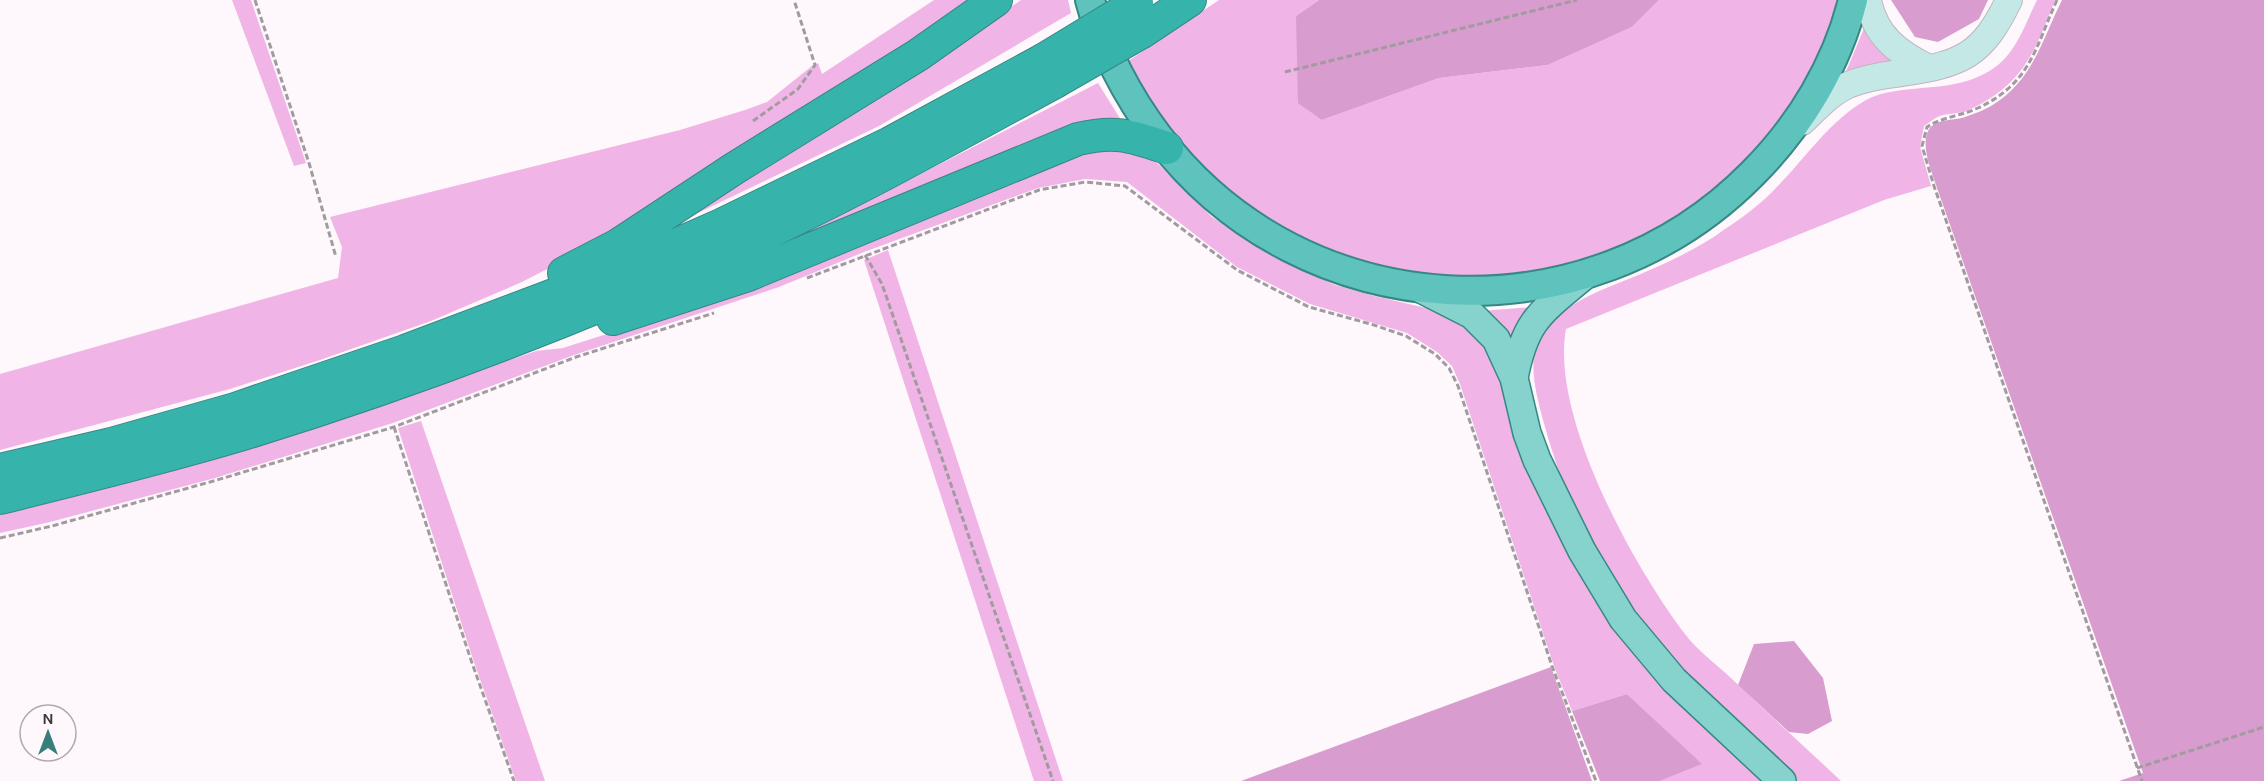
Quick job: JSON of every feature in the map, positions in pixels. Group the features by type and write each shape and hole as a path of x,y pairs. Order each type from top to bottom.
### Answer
{"highway":[{"path":"405,351 438,327 527,291 618,245 735,168 918,55 996,0"},
{"path":"1090,0 1102,39 1115,68 1147,123 1188,172 1236,214 1291,248 1350,272 1419,288 1473,292 1533,287 1584,276 1625,261 1685,229 1740,187 1786,136 1803,112 1831,61 1853,0"},
{"path":"0,498 242,434 340,403 526,335 621,297 732,249 903,164 1140,12 1190,0"},
{"path":"0,470 111,444 235,409 405,351 612,273 721,225 890,143 1049,71"},
{"path":"526,335 578,329 661,305 748,274 1078,140 1093,136 1121,134 1167,148"}],"main road":[{"path":"1868,0 1874,21 1891,44 1906,57 1929,68"},
{"path":"1786,136 1837,91 1847,85 1879,76 1929,68 1954,61 1976,50 1990,36 2008,0"},
{"path":"1514,378 1522,342 1536,318 1584,276"},
{"path":"1419,288 1472,315 1484,324 1496,339 1514,378 1527,434 1537,460 1582,551 1623,619 1674,681 1782,781"}],"path":[{"path":"255,0 309,163 336,257"},
{"path":"753,121 798,90 815,65 794,0"},
{"path":"1285,72 1577,0"},
{"path":"2057,0 2040,43 2024,72 2008,89 1989,103 1965,114 1937,120 1927,127 1922,146 1937,197 2142,781"},
{"path":"802,280 1039,190 1085,182 1125,186 1237,270 1309,307 1374,324 1406,336 1435,354 1449,368 1458,386 1552,666 1596,781"},
{"path":"865,255 882,284 1053,781"},
{"path":"0,538 52,526 394,427 576,357 720,311"},
{"path":"394,427 471,660 514,781"},
{"path":"2137,768 2264,727"}],"shaded area":[{"path":"232,0 251,0 306,163 294,166"},
{"path":"934,0 985,0 617,233 522,282 431,321 230,389 0,450 0,374 338,278 342,247 330,217 680,130 745,110 767,102 818,63 822,74"},
{"path":"1021,0 1068,0 1071,13 879,126 650,236 925,67"},
{"path":"1219,0 1319,0 1296,16 1322,120 1439,78 1548,65 1632,27 1659,0 1840,0 1824,50 1797,97 1770,138 1707,204 1623,250 1539,275 1428,280 1302,245 1196,168 1121,66"},
{"path":"1319,0 1659,0 1632,27 1548,65 1439,78 1322,120 1298,103 1296,16"},
{"path":"1891,0 1988,0 1979,19 1938,42 1915,37"},
{"path":"2037,0 2055,0 2033,52 2014,79 1986,101 1967,111 1940,116 1924,126 1920,147 1931,186 1884,200 1566,329 1564,364 1571,403 1583,445 1600,488 1642,570 1664,605 1695,646 1841,781 1794,781 1730,722 1669,660 1629,611 1599,562 1563,482 1543,420 1535,387 1533,363 1538,341 1554,320 1577,303 1706,242 1745,215 1775,189 1828,130 1866,100 1893,91 1957,84 1989,71 2012,50"},
{"path":"2062,0 2264,0 2264,781 2119,781 2143,773 1928,158 1926,137 1931,127 1940,122 1965,117 1985,109 2017,85 2035,59"},
{"path":"1865,26 1904,63 1845,74"},
{"path":"1098,83 1126,128 741,267 736,255 911,179"},
{"path":"1109,144 1152,158 1212,217 1253,244 1292,265 1335,285 1435,310 1481,329 1573,555 1770,781 1660,781 1701,764 1627,694 1572,711 1554,666 1460,384 1452,366 1437,352 1407,333 1310,304 1237,267 1127,182 1085,179 1038,188 864,252 779,287 574,355 393,423 215,478 0,533 0,515 347,417 536,351 563,348 666,315 1081,151"},
{"path":"888,250 1063,781 1034,781 864,260"},
{"path":"1533,307 1510,345 1480,311"},
{"path":"421,421 545,781 516,781 473,659 398,428"},
{"path":"1794,641 1823,678 1832,721 1808,734 1789,732 1738,685 1754,644"},
{"path":"1551,667 1592,781 1241,781"},
{"path":"1627,694 1702,764 1660,781 1600,781 1572,711"}]}
